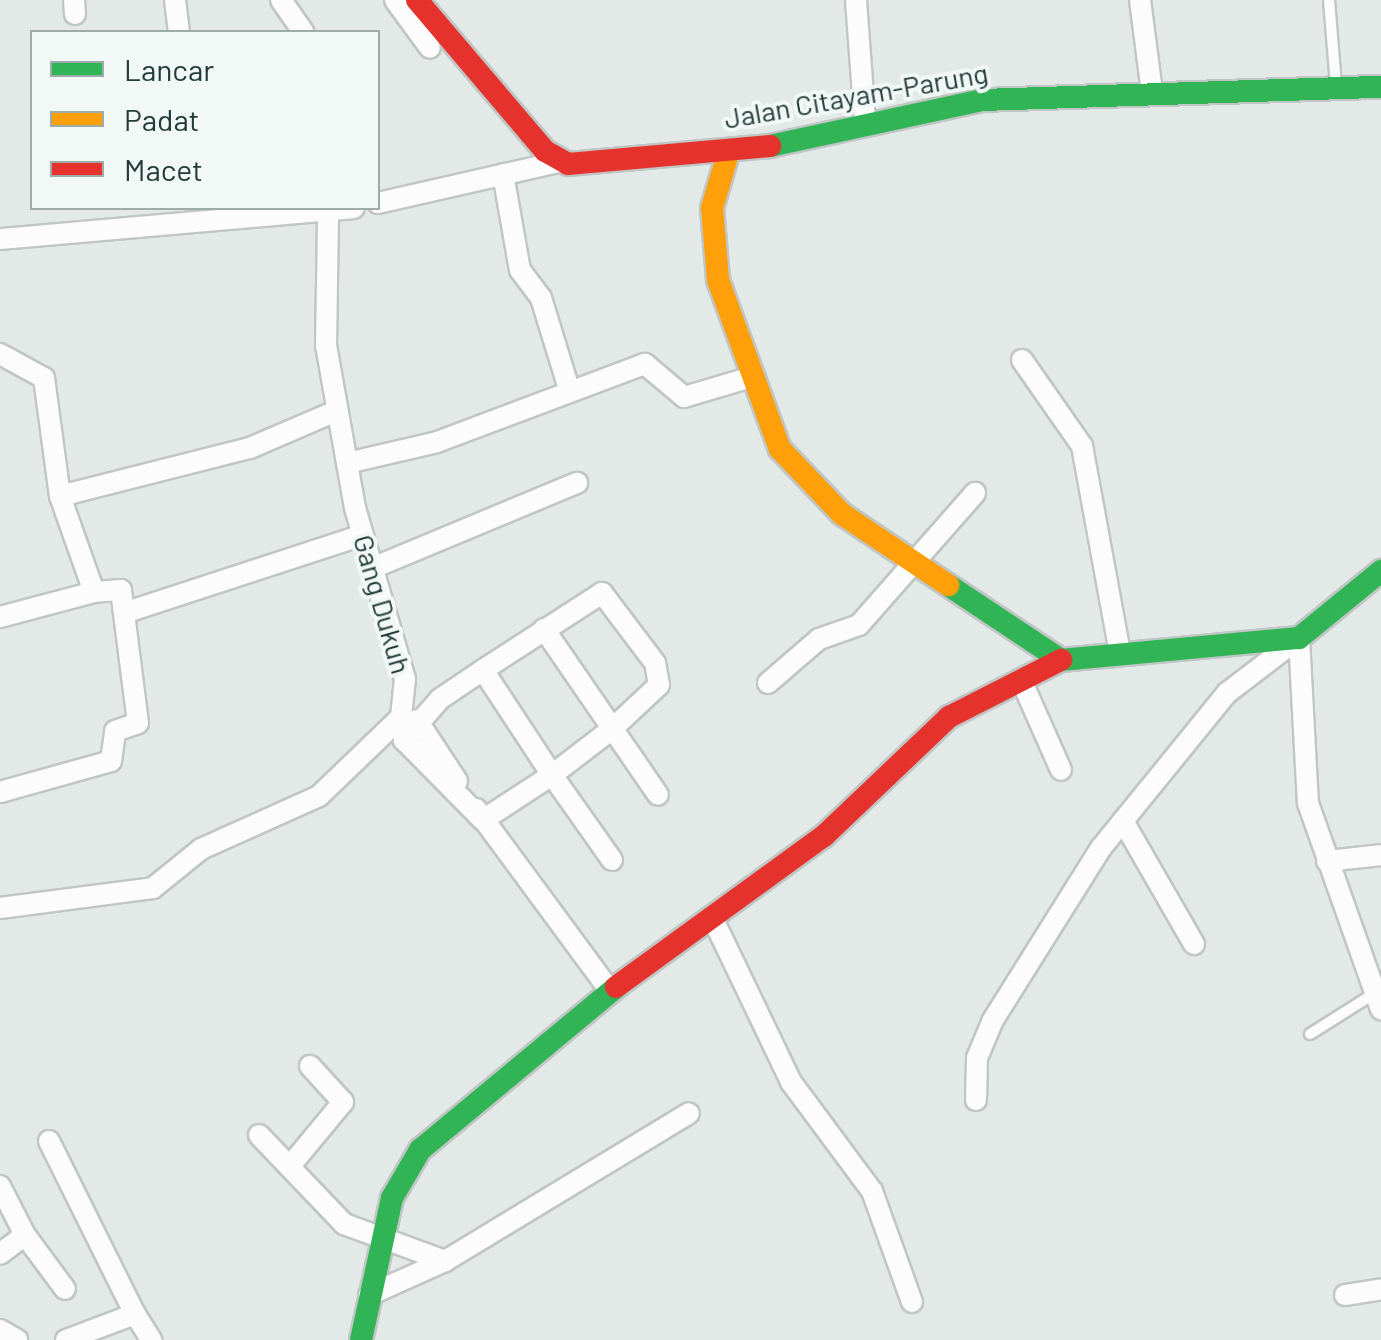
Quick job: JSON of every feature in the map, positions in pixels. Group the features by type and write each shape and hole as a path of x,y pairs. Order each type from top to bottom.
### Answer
{"street":[{"path":"175,0 180,30"},
{"path":"281,0 302,30"},
{"path":"856,0 865,124"},
{"path":"1140,0 1152,93"},
{"path":"409,4 430,48"},
{"path":"409,4 559,162"},
{"name":"Jalan Citayam-Parung","path":"559,162 729,150 982,100 1381,87"},
{"path":"729,150 712,236 748,378 794,467 842,514 1061,660"},
{"path":"380,203 559,162"},
{"path":"503,174 520,270 541,298 570,392"},
{"path":"0,239 341,210"},
{"name":"Gang Dukuh","path":"0,908 152,888 202,850 335,783 392,729 408,694 376,567 363,535 336,411 323,317 328,212"},
{"path":"0,354 44,378 60,496 94,592"},
{"path":"1022,360 1082,446 1119,648"},
{"path":"346,463 437,442 650,363 684,397 748,378"},
{"path":"60,496 250,448 336,411"},
{"path":"376,567 576,483"},
{"path":"768,684 818,639 858,625 911,560 975,492"},
{"path":"127,612 363,535"},
{"path":"976,1100 977,1058 992,1020 1123,821 1228,692 1381,570"},
{"path":"0,618 118,588 127,612 139,722 116,730 113,760 0,792"},
{"path":"483,820 552,775 612,729 660,685 655,664 602,593 483,670 417,720 404,740 483,820 563,928 615,988"},
{"path":"544,630 658,795"},
{"path":"361,1340 382,1237 420,1150 615,988 824,836 949,717 1061,660 1119,648 1298,638"},
{"path":"1298,638 1308,689 1304,774 1327,860 1378,1001"},
{"path":"483,670 612,860"},
{"path":"1022,682 1061,770"},
{"path":"1123,821 1194,944"},
{"path":"1327,860 1381,855"},
{"path":"712,917 792,1082 872,1191 912,1302"},
{"path":"290,1166 343,1102 310,1066"},
{"path":"369,1295 444,1261 688,1113"},
{"path":"259,1135 344,1224 444,1261"},
{"path":"48,1141 151,1340"},
{"path":"0,1186 25,1235 66,1289"},
{"path":"0,1254 25,1235"},
{"path":"1344,1295 1381,1289"},
{"path":"66,1340 135,1314"},
{"path":"0,1330 18,1340"}],"lane":[{"path":"1329,0 1336,86"},
{"path":"1310,1034 1378,1001"}],"traffic: fast":[{"path":"770,146 982,100 1381,87"},
{"path":"948,585 1061,660 1299,638 1381,571"},
{"path":"361,1340 392,1198 420,1150 616,987"}],"traffic: slow":[{"path":"729,150 712,208 718,280 780,449 842,514 948,585"}],"traffic: jam":[{"path":"417,0 545,151 568,164 770,146"},
{"path":"616,987 824,836 949,717 1061,660"}]}
